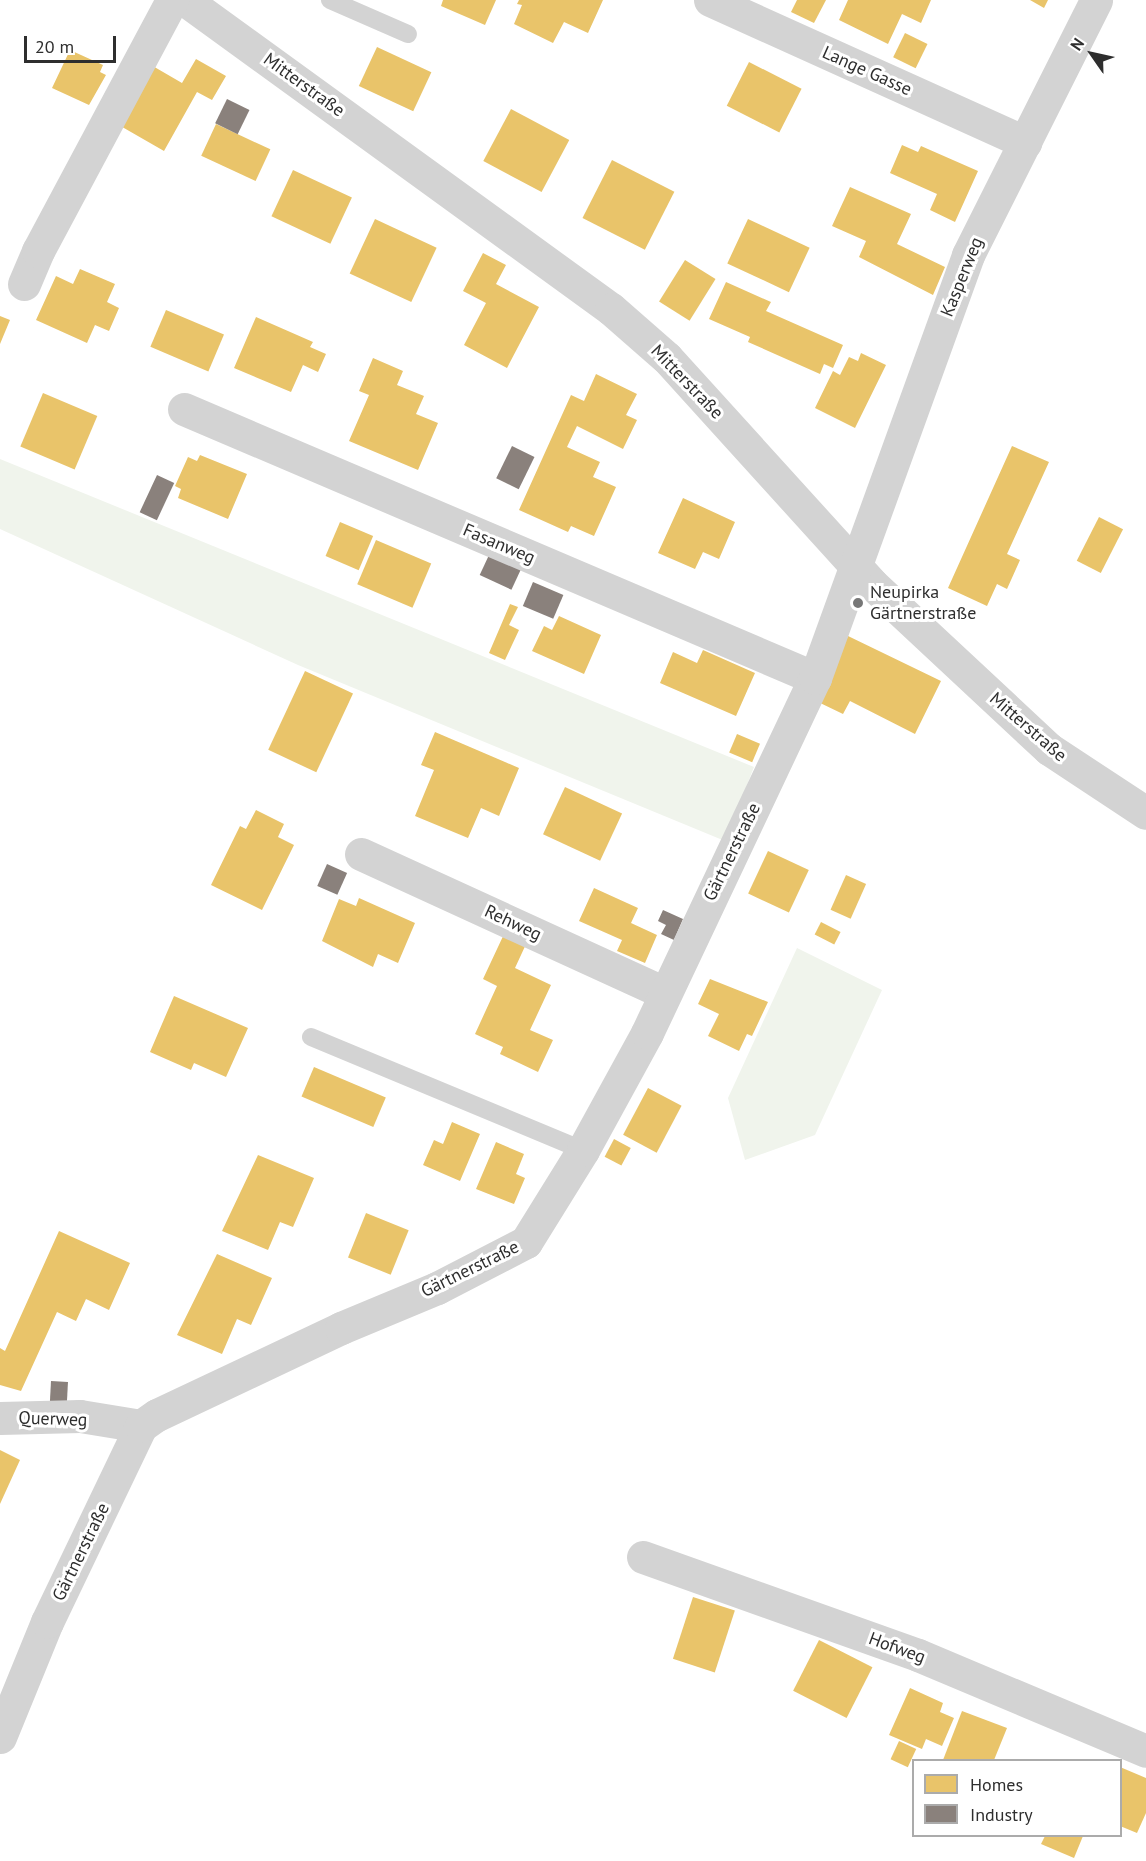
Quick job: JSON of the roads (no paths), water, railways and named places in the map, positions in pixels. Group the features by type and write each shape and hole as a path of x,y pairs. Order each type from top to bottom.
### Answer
{"street":[{"path":"24,284 38,251 172,0"},
{"name":"Mitterstraße","path":"185,0 611,309 667,358 856,567 1049,749 1146,813"},
{"name":"Lange Gasse","path":"710,0 1025,142"},
{"name":"Kasperweg","path":"856,567 968,255 1096,0"},
{"name":"Fasanweg","path":"184,409 815,678"},
{"name":"Gärtnerstraße","path":"0,1737 47,1622 141,1426 168,1410 341,1328 436,1288 526,1242 583,1150 664,993 815,678 856,567"},
{"name":"Rehweg","path":"361,854 664,993"},
{"name":"Querweg","path":"0,1418 80,1416 141,1426"},
{"name":"Hofweg","path":"643,1557 918,1655 1146,1751"}],"lane":[{"path":"330,0 408,34"},
{"path":"311,1037 583,1150"}],"place":[{"name":"Neupirka Gärtnerstraße","path":"858,603"}]}
